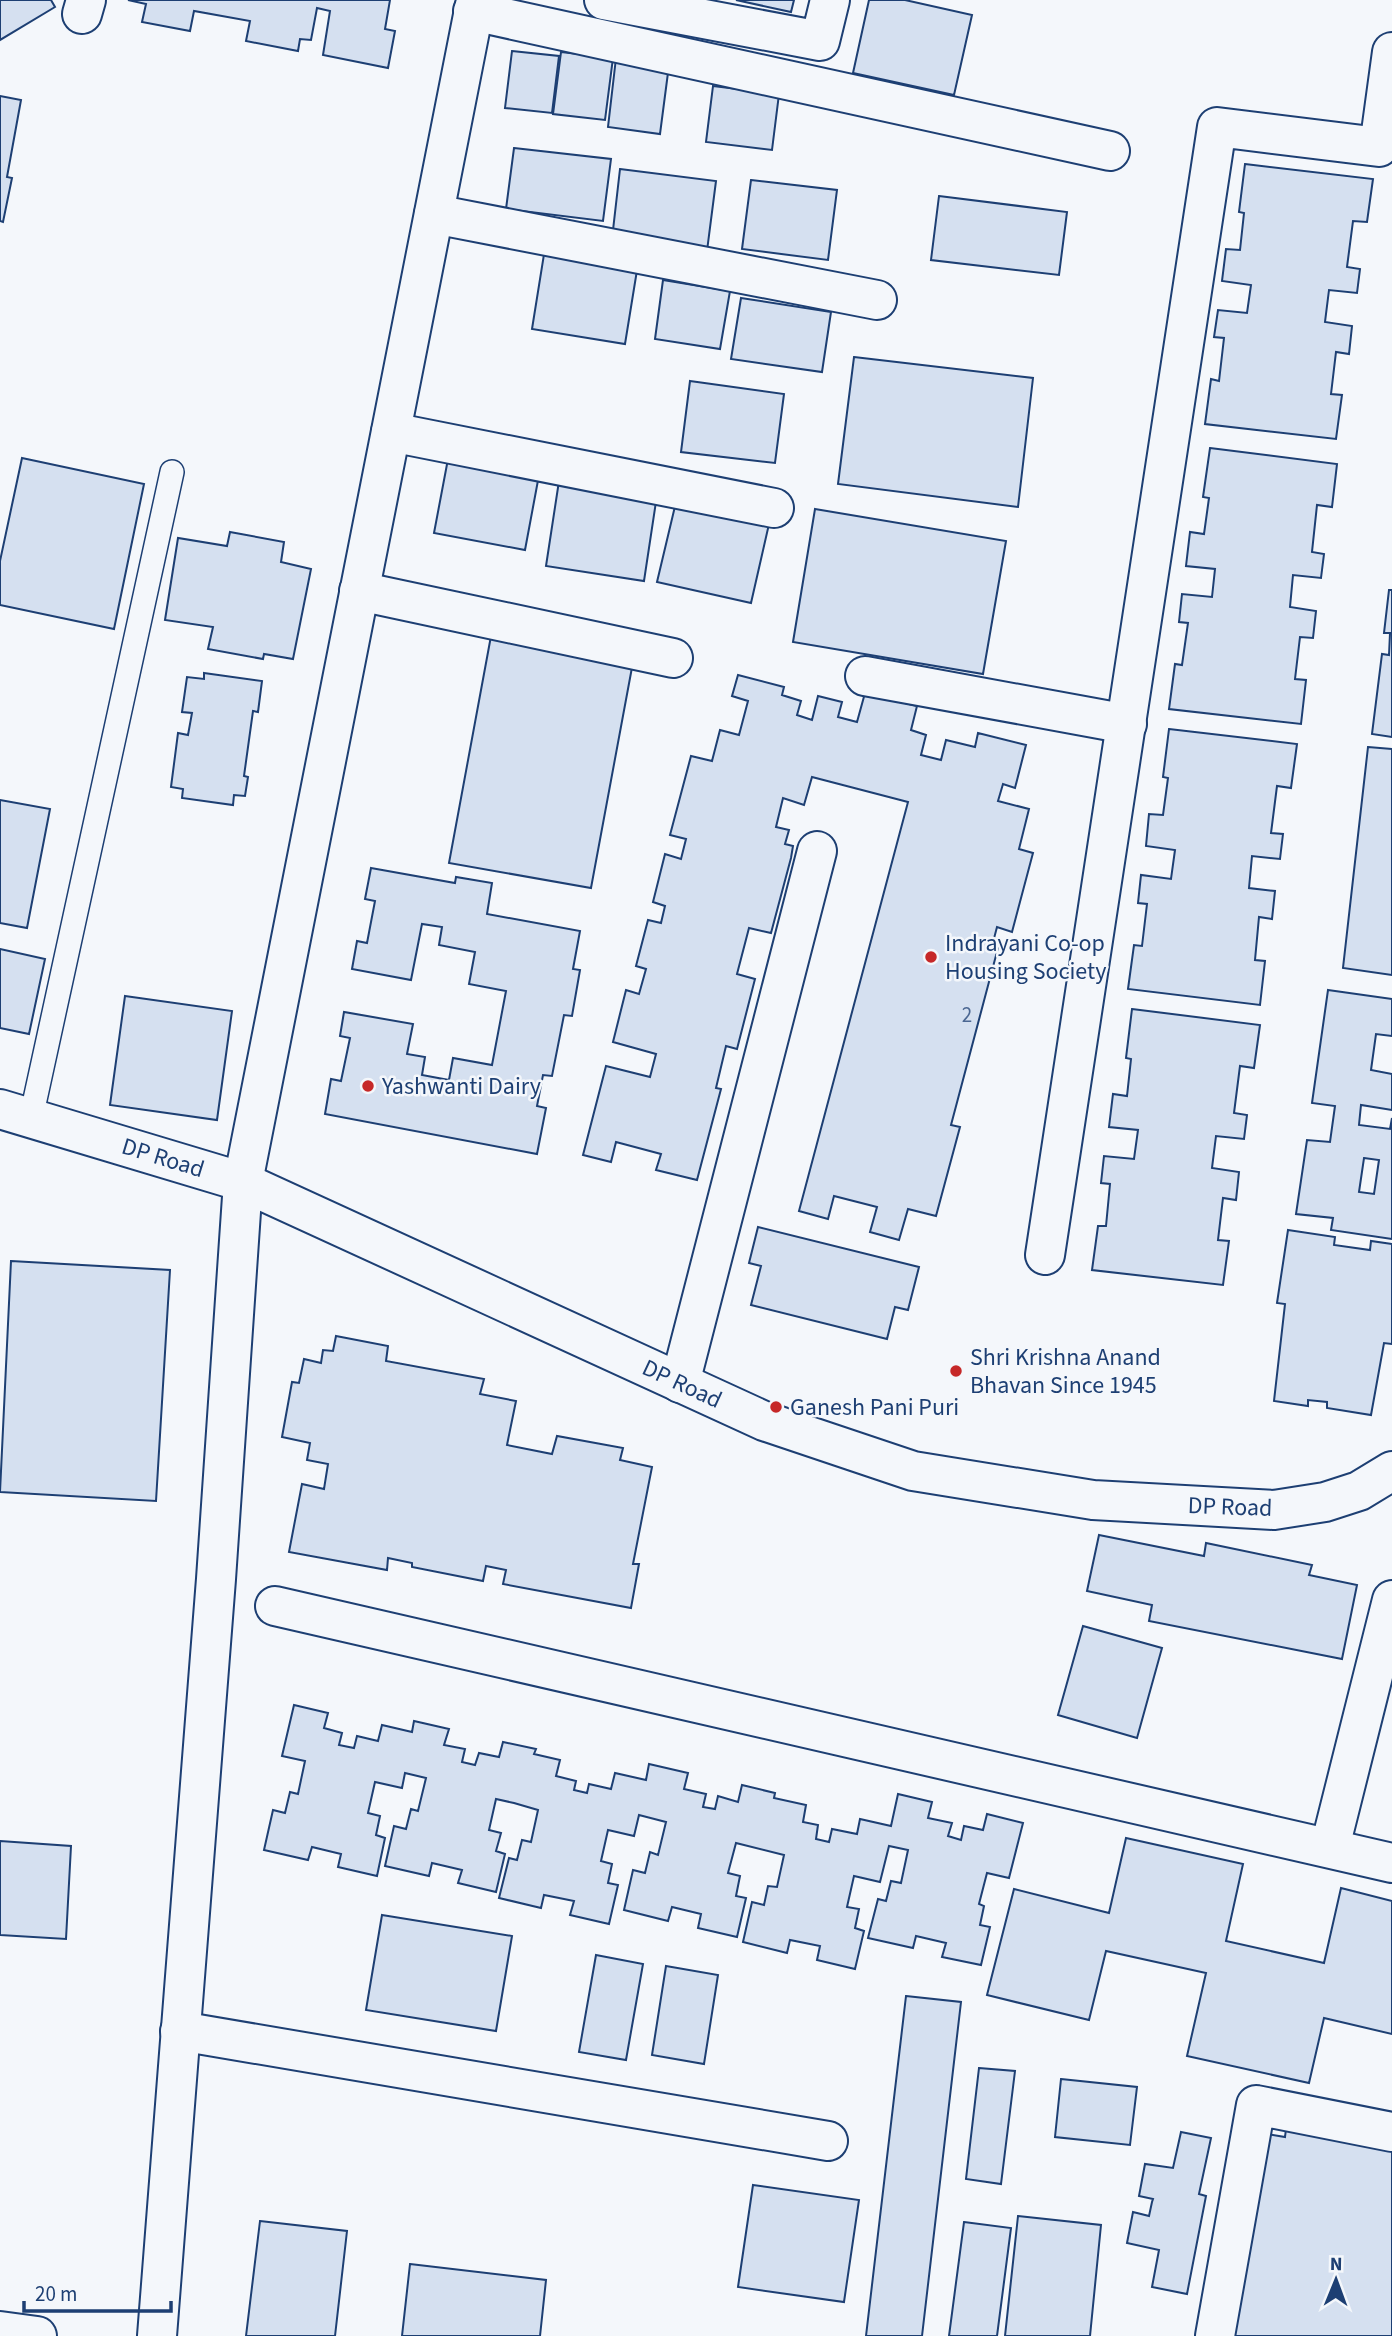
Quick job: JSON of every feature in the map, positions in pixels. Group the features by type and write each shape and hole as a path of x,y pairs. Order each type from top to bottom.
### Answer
{"street":[{"path":"604,0 820,41 830,0"},
{"path":"157,2336 216,1579 243,1182 474,6 1110,151"},
{"path":"1045,1255 1217,127 1379,147 1392,52"},
{"path":"434,214 877,300"},
{"path":"391,432 774,508"},
{"path":"359,591 673,657"},
{"path":"865,676 1127,724"},
{"path":"680,1383 817,851"},
{"name":"DP Road","path":"15,1113 243,1182 764,1421 912,1471 1093,1500 1274,1510 1325,1502 1359,1491 1392,1471"},
{"path":"1330,1847 1392,1600"},
{"path":"275,1606 1392,1863"},
{"path":"180,2032 828,2141"},
{"path":"1215,2336 1256,2105 1392,2132"},
{"path":"0,2331 37,2336"}],"lane":[{"path":"15,1113 172,472"}],"building":[{"path":"0,0 51,0 55,7 0,40"},
{"path":"128,0 390,0 385,29 395,31 388,68 323,55 330,11 317,8 311,40 300,39 298,51 246,41 250,21 194,11 190,31 142,22 146,4"},
{"path":"736,0 794,0 791,12"},
{"path":"869,0 905,0 972,15 954,95 853,73"},
{"path":"512,51 559,56 552,113 505,108"},
{"path":"561,52 613,58 605,120 553,114"},
{"path":"616,58 669,65 660,134 608,127"},
{"path":"713,86 779,94 772,150 706,142"},
{"path":"0,96 21,100 7,177 12,178 3,222 0,221"},
{"path":"514,148 611,159 603,221 506,209"},
{"path":"1245,164 1373,179 1367,222 1353,221 1347,267 1360,269 1357,293 1329,290 1325,322 1352,326 1349,354 1336,352 1331,394 1342,395 1336,439 1205,424 1211,379 1219,381 1224,338 1214,337 1218,310 1247,313 1251,285 1222,281 1226,249 1240,250 1244,213 1239,212"},
{"path":"620,169 716,181 707,251 612,239"},
{"path":"751,180 837,190 828,260 742,249"},
{"path":"939,196 1067,212 1059,275 931,260"},
{"path":"545,248 638,264 625,344 532,329"},
{"path":"663,280 730,291 720,349 655,339"},
{"path":"741,298 831,312 822,372 731,359"},
{"path":"854,357 1033,378 1018,507 838,484"},
{"path":"690,381 784,394 775,463 681,452"},
{"path":"1210,448 1337,464 1332,507 1317,505 1312,552 1324,554 1321,578 1293,575 1290,607 1316,611 1313,638 1300,637 1295,679 1306,680 1301,724 1169,709 1175,664 1182,665 1188,623 1179,622 1182,594 1212,597 1215,569 1186,566 1190,532 1204,534 1209,498 1203,497"},
{"path":"22,458 144,484 114,629 0,605 0,561"},
{"path":"448,459 539,475 525,550 434,533"},
{"path":"559,481 657,495 644,581 546,566"},
{"path":"676,502 769,524 751,603 657,582"},
{"path":"815,509 1006,541 983,674 793,642"},
{"path":"230,532 284,542 281,562 311,569 293,659 264,654 263,659 208,649 213,627 165,620 178,538 227,546"},
{"path":"1389,590 1392,590 1392,737 1372,734 1382,654 1389,655 1390,633 1384,633"},
{"path":"491,636 633,662 591,888 449,863"},
{"path":"204,673 262,681 258,712 253,711 244,776 248,777 245,796 234,795 233,805 182,798 183,789 171,787 178,733 188,735 192,713 182,712 187,677 204,679"},
{"name":"Indrayani Co-op Housing Society","path":"738,675 784,687 782,695 801,701 797,715 812,720 818,696 842,702 838,717 857,722 865,693 917,706 911,730 926,735 921,755 941,760 946,740 975,747 978,733 1026,745 1015,788 1003,784 998,801 1029,809 1019,849 1033,853 1012,932 997,927 992,946 998,948 951,1125 960,1127 936,1216 908,1209 899,1240 870,1232 877,1207 834,1196 828,1219 799,1211 908,802 812,777 804,805 783,798 776,827 789,830 785,844 793,846 791,858 771,933 749,928 737,974 755,979 737,1049 726,1046 716,1088 721,1089 697,1180 656,1170 661,1154 616,1142 611,1162 583,1155 606,1066 650,1077 656,1054 613,1042 626,990 639,994 646,969 636,966 648,920 661,923 665,906 653,902 665,854 681,859 686,839 670,835 691,756 712,761 720,730 739,735 748,701 732,696"},
{"path":"1169,729 1297,744 1291,788 1277,786 1271,833 1283,834 1280,859 1252,856 1249,888 1275,891 1272,919 1259,917 1255,960 1265,961 1260,1005 1128,989 1134,945 1142,946 1147,904 1138,903 1141,875 1171,879 1175,850 1146,846 1149,814 1163,815 1168,778 1163,777"},
{"path":"1368,747 1392,749 1392,975 1343,968"},
{"path":"0,800 50,809 27,928 0,923"},
{"path":"371,868 455,883 456,877 492,883 487,914 580,931 573,969 580,970 572,1016 564,1015 552,1076 543,1075 537,1106 546,1108 537,1154 325,1114 331,1079 341,1081 350,1038 340,1036 344,1012 413,1024 407,1054 425,1057 422,1075 449,1080 453,1058 492,1065 506,991 469,984 475,952 439,945 442,927 422,924 411,980 352,969 357,941 367,943 375,901 365,899"},
{"path":"0,949 45,959 29,1034 0,1028"},
{"path":"1328,990 1392,999 1392,1036 1376,1034 1371,1070 1392,1074 1392,1110 1361,1105 1359,1125 1390,1129 1392,1118 1392,1239 1331,1230 1333,1218 1296,1214 1307,1140 1330,1142 1335,1106 1312,1103","holes":["1364,1158 1379,1160 1374,1194 1359,1192"]},
{"path":"125,996 232,1011 217,1120 110,1105"},
{"path":"1132,1009 1260,1025 1254,1068 1240,1066 1234,1113 1247,1115 1244,1139 1216,1136 1212,1168 1239,1172 1236,1200 1223,1198 1218,1240 1229,1241 1223,1285 1092,1270 1098,1226 1106,1226 1110,1184 1101,1183 1104,1156 1134,1159 1138,1130 1109,1127 1113,1094 1127,1096 1131,1059 1126,1058"},
{"path":"758,1227 919,1267 908,1310 895,1307 887,1339 751,1305 761,1266 749,1263"},
{"path":"1288,1230 1335,1237 1334,1245 1370,1250 1371,1241 1392,1244 1392,1344 1384,1343 1371,1415 1327,1408 1327,1402 1308,1400 1308,1406 1274,1401 1285,1304 1277,1303"},
{"path":"11,1261 170,1270 156,1501 0,1492"},
{"path":"336,1336 388,1346 386,1361 484,1379 480,1394 516,1401 507,1445 552,1454 557,1436 623,1448 620,1460 652,1467 633,1564 639,1564 631,1608 503,1584 506,1570 486,1566 483,1581 412,1567 412,1563 388,1558 387,1570 289,1552 302,1484 324,1489 328,1464 307,1460 310,1443 282,1437 292,1382 299,1383 304,1359 321,1363 323,1350 333,1351"},
{"path":"1099,1535 1204,1556 1206,1543 1312,1565 1309,1575 1357,1585 1342,1659 1149,1621 1152,1605 1087,1591"},
{"path":"1083,1626 1162,1648 1137,1738 1058,1715"},
{"path":"294,1705 328,1713 324,1728 342,1733 339,1745 354,1748 357,1736 378,1741 382,1725 412,1732 414,1721 449,1729 444,1745 465,1749 462,1762 475,1765 479,1753 499,1757 503,1742 536,1749 534,1754 560,1760 556,1776 576,1781 574,1790 587,1793 589,1784 611,1789 615,1773 646,1780 649,1764 688,1773 684,1789 706,1794 703,1807 715,1809 718,1796 738,1802 742,1785 775,1793 774,1798 806,1805 803,1822 818,1825 816,1839 829,1842 832,1829 857,1834 860,1819 891,1826 898,1794 932,1802 928,1818 952,1823 948,1836 961,1840 964,1826 983,1830 987,1814 1023,1823 1009,1878 987,1873 979,1904 984,1906 980,1925 990,1927 981,1965 942,1957 946,1943 916,1936 913,1948 868,1938 878,1899 886,1901 891,1881 901,1883 908,1850 889,1846 880,1882 854,1876 847,1907 859,1909 855,1928 864,1931 855,1969 817,1960 820,1946 790,1940 787,1953 743,1942 752,1902 764,1905 768,1886 777,1887 784,1855 736,1843 728,1873 740,1876 736,1896 746,1898 737,1937 698,1928 701,1914 672,1907 668,1921 624,1910 633,1870 645,1873 650,1852 658,1855 666,1822 639,1815 634,1836 608,1830 601,1861 612,1864 608,1883 618,1885 609,1924 570,1915 574,1901 544,1895 541,1908 499,1898 509,1858 517,1860 522,1840 531,1842 538,1810 514,1803 496,1799 489,1830 501,1833 496,1851 505,1854 496,1892 458,1883 462,1870 432,1863 429,1876 385,1866 394,1826 406,1829 411,1809 418,1811 426,1778 405,1773 402,1788 375,1782 368,1813 380,1816 376,1835 385,1838 377,1876 338,1867 341,1854 312,1847 308,1860 264,1850 273,1810 285,1813 290,1792 298,1794 305,1761 282,1756"},
{"path":"1126,1838 1243,1864 1226,1941 1324,1963 1341,1888 1392,1901 1392,2034 1324,2018 1309,2083 1187,2056 1206,1973 1106,1951 1089,2020 987,1995 1014,1889 1109,1913"},
{"path":"0,1841 71,1846 66,1939 0,1935"},
{"path":"382,1915 512,1936 496,2031 366,2010"},
{"path":"596,1955 643,1964 626,2060 579,2052"},
{"path":"666,1966 718,1975 704,2064 652,2055"},
{"path":"906,1996 961,2002 922,2336 866,2336"},
{"path":"979,2068 1015,2071 1001,2184 966,2179"},
{"path":"1061,2079 1137,2087 1130,2145 1055,2137"},
{"path":"1286,2129 1392,2148 1392,2336 1225,2336 1262,2133 1285,2137"},
{"path":"1181,2132 1211,2138 1199,2194 1206,2196 1187,2294 1152,2287 1159,2250 1127,2243 1133,2212 1149,2216 1153,2199 1139,2196 1145,2164 1173,2168"},
{"path":"753,2185 859,2200 844,2302 738,2287"},
{"path":"1018,2216 1101,2225 1090,2336 1005,2336"},
{"path":"260,2221 347,2231 335,2336 246,2336"},
{"path":"964,2222 1011,2228 997,2336 949,2336"},
{"path":"410,2264 546,2280 540,2336 402,2336"}],"place":[{"name":"Indrayani Co-op Housing Society","path":"931,957"},
{"name":"Yashwanti Dairy","path":"368,1086"},
{"name":"Shri Krishna Anand Bhavan Since 1945","path":"956,1371"},
{"name":"Ganesh Pani Puri","path":"776,1407"}]}
